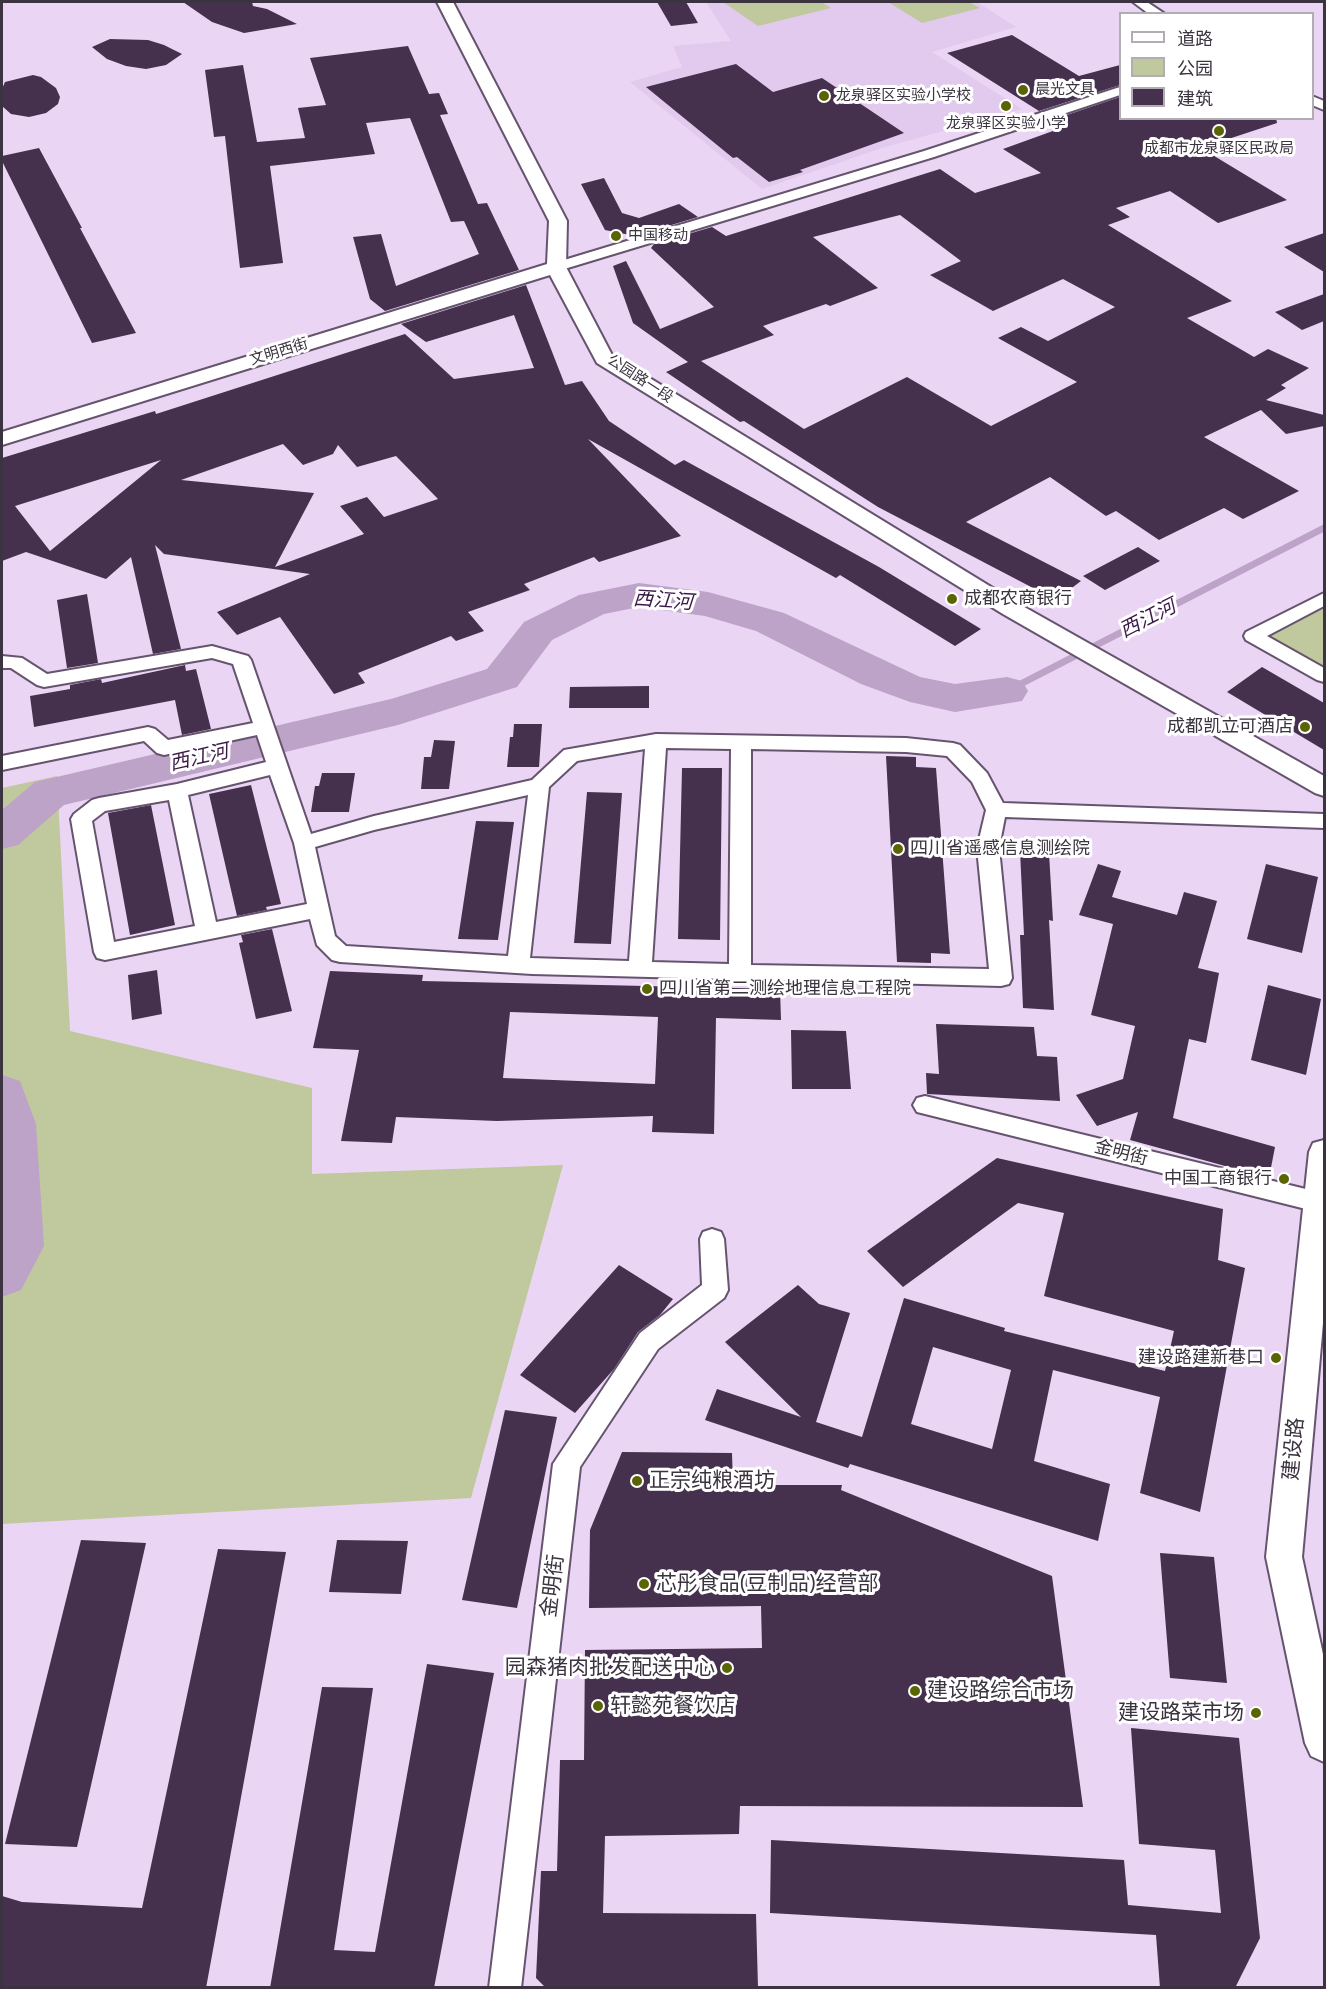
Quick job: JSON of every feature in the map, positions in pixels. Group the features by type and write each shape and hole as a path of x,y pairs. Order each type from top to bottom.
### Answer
{"street":[{"path":"445,2 558,221 556,267 929,154 1119,91"},
{"path":"1138,2 1156,12"},
{"name":"文明西街","path":"2,439 556,267"},
{"name":"公园路一段","path":"556,267 604,358 1011,609 1324,787"},
{"path":"1324,599 1253,636 1324,675"},
{"path":"2,662 15,662 44,681 212,652 241,660 304,843 325,939 340,954 518,965 740,973 1001,978 988,848 996,810 980,778 953,750 906,745 656,741 570,755 539,784 374,823 304,843"},
{"path":"2,763 148,734 164,748 264,729"},
{"path":"640,969 656,741"},
{"path":"740,973 741,742"},
{"path":"274,759 177,791 99,805 81,819 105,952 318,910"},
{"path":"518,965 539,784"},
{"path":"177,791 207,933"},
{"path":"996,810 1324,821"},
{"name":"金明街","path":"925,1105 1318,1202"},
{"name":"建设路","path":"1324,1152 1284,1557 1324,1743"},
{"name":"金明街","path":"505,1988 567,1464 649,1341 715,1290 712,1239"}],"shaded area":[{"name":"龙泉驿区实验小学校","path":"706,2 977,2 1016,27 932,52 1022,109 882,148 762,189 630,82 682,67 673,46 731,41"},
{"path":"2,1125 26,1255 2,1298"}],"green space":[{"path":"723,2 821,2 831,8 758,26"},
{"path":"888,2 969,2 980,8 922,23"},
{"path":"1324,599 1324,676 1253,636"},
{"path":"57,776 70,1031 312,1088 312,1174 563,1165 471,1498 2,1524 2,788"}],"building":[{"path":"183,2 252,2 253,6 267,9 297,24 244,33 212,22"},
{"path":"657,2 686,2 698,23 671,26"},
{"path":"1012,35 1079,76 1119,65 1119,85 1039,111 947,53"},
{"path":"110,39 148,40 182,54 166,65 146,69 126,66 107,59 92,47"},
{"path":"408,46 429,94 439,93 448,114 440,115 478,204 487,203 519,270 385,311 370,299 353,237 381,234 396,286 479,254 464,221 451,222 410,118 366,123 375,154 270,166 283,263 240,268 225,136 214,137 205,70 243,65 257,142 305,138 298,108 326,105 310,58"},
{"path":"736,64 773,92 822,78 904,133 800,170 803,172 769,182 737,157 733,158 646,87"},
{"path":"33,75 41,77 56,88 60,97 58,104 46,113 29,117 11,114 2,106 2,89 5,82"},
{"path":"1119,97 1119,120 1276,120 1277,123 1201,148 1287,200 1218,223 1170,191 1116,208 1130,217 1108,225 1232,301 1187,318 1254,357 1268,349 1309,368 1281,385 1286,388 1266,400 1324,415 1324,426 1286,434 1261,410 1204,437 1299,491 1243,519 1224,508 1159,540 1116,511 1106,516 1050,477 966,522 1081,581 1056,600 878,507 744,421 740,422 666,372 688,362 633,323 613,266 626,261 660,329 714,307 651,248 654,244 712,227 726,236 940,169 975,193 1041,173 1003,149 1064,127 1052,120","holes":["900,215 961,261 930,275 993,311 1063,279 1115,307 1048,341 1021,327 998,338 1077,382 991,426 907,377 804,429 701,361 774,335 763,326 826,304 830,306 878,288 813,237"]},
{"path":"39,148 136,333 92,343 2,161 2,156"},
{"path":"604,178 622,213 639,218 679,204 698,217 635,236 605,230 581,184"},
{"path":"1324,233 1324,272 1284,247"},
{"path":"526,285 565,385 582,381 609,421 675,465 684,460 879,567 981,629 955,646 840,575 836,578 588,439 681,536 599,562 594,557 524,584 530,590 468,612 484,631 456,641 451,636 358,673 365,683 334,694 280,617 237,635 217,612 310,574 164,554 155,545 181,649 153,654 131,557 106,579 26,552 2,561 2,458 155,411 156,414 405,334 454,379 534,368 514,315 426,342 401,324","holes":["283,444 303,465 333,454 338,445 357,467 396,456 438,499 384,517 367,497 340,506 364,534 275,567 314,493 181,480","161,460 50,551 15,506"]},
{"path":"1324,294 1324,321 1302,330 1275,312"},
{"path":"1138,547 1160,561 1105,590 1083,576"},
{"path":"87,594 98,663 67,668 57,600"},
{"path":"185,665 186,671 196,669 211,729 182,735 175,700 34,727 30,696 70,689 70,685 101,679 102,683"},
{"name":"成都凯立可酒店","path":"1262,667 1324,703 1324,750 1227,692"},
{"path":"649,686 649,708 569,708 570,687"},
{"path":"514,724 542,724 539,767 507,767 510,737 513,737"},
{"path":"434,740 455,741 449,789 421,789 424,757 431,757"},
{"path":"886,756 916,757 916,767 936,768 950,954 931,953 931,963 897,962"},
{"path":"682,768 722,768 720,940 678,939"},
{"path":"322,773 355,773 349,812 311,812 315,786 319,786"},
{"path":"251,785 281,904 266,907 267,910 237,916 209,794"},
{"path":"587,792 622,793 611,944 574,943"},
{"path":"151,805 175,925 130,935 108,813"},
{"path":"476,821 514,822 498,940 458,939"},
{"path":"1020,851 1049,853 1053,921 1049,920 1054,1010 1023,1008 1020,935 1024,935"},
{"path":"1098,864 1121,871 1112,897 1177,915 1184,892 1217,901 1198,968 1219,973 1206,1043 1189,1039 1173,1118 1275,1147 1269,1178 1130,1140 1138,1112 1097,1126 1076,1095 1123,1079 1135,1026 1091,1015 1113,924 1079,915"},
{"path":"1266,864 1318,877 1302,953 1247,939"},
{"path":"272,929 292,1011 256,1019 239,943 243,942 241,935"},
{"path":"157,970 162,1014 132,1020 128,975"},
{"path":"330,971 423,975 422,981 780,989 781,1020 716,1018 714,1134 652,1132 653,1116 497,1121 396,1117 392,1143 341,1141 359,1050 313,1048","holes":["510,1012 658,1017 655,1084 503,1078"]},
{"path":"1268,985 1321,999 1306,1075 1251,1060"},
{"path":"936,1024 1034,1027 1037,1056 1057,1057 1060,1101 927,1094 926,1073 939,1074"},
{"path":"791,1030 846,1031 851,1089 792,1089"},
{"path":"997,1158 1223,1209 1218,1260 1245,1268 1200,1512 1140,1493 1160,1397 1053,1370 1034,1461 1110,1484 1098,1541 850,1464 848,1468 705,1420 717,1389 801,1417 725,1342 798,1285 819,1304 850,1313 816,1422 862,1437 904,1298 1005,1328 1004,1331 1165,1371 1174,1331 1044,1296 1064,1213 1018,1203 903,1287 867,1251","holes":["933,1347 1011,1370 992,1449 911,1424"]},
{"path":"619,1265 673,1299 660,1315 638,1332 614,1369 575,1413 520,1375"},
{"path":"505,1410 557,1417 517,1608 462,1600"},
{"path":"622,1452 732,1453 733,1485 842,1485 841,1490 1052,1576 1083,1807 740,1806 739,1834 605,1836 603,1913 756,1914 758,1988 546,1988 536,1978 541,1871 557,1871 560,1760 584,1760 585,1650 762,1648 761,1606 589,1608 590,1530"},
{"path":"81,1540 146,1543 77,1847 5,1844"},
{"path":"337,1540 408,1541 401,1594 329,1592"},
{"path":"218,1549 286,1552 206,1988 2,1988 2,1896 22,1902 142,1908"},
{"path":"1160,1553 1214,1557 1227,1683 1170,1678"},
{"path":"427,1664 494,1673 434,1988 270,1988 322,1687 373,1688 334,1950 375,1952"},
{"path":"1131,1728 1239,1738 1260,1938 1235,1988 1160,1988 1156,1935 770,1913 771,1840 1124,1860 1128,1905 1221,1913 1215,1850 1139,1844"}],"waterway":[{"name":"西江河","path":"1007,691 1324,528"},
{"name":"西江河","path":"2,834 50,793 398,711 502,678 538,631 593,604 639,595 708,604 770,622 876,675 910,689 955,698 1007,691"},
{"name":"西江河","path":"2,1095 11,1124 17,1246 2,1274"}],"place":[{"name":"晨光文具","path":"1023,90"},
{"name":"龙泉驿区实验小学校","path":"824,96"},
{"name":"龙泉驿区实验小学","path":"1006,106"},
{"name":"成都市龙泉驿区民政局","path":"1219,131"},
{"name":"中国移动","path":"616,236"},
{"name":"成都农商银行","path":"952,599"},
{"name":"成都凯立可酒店","path":"1305,727"},
{"name":"四川省遥感信息测绘院","path":"898,849"},
{"name":"四川省第二测绘地理信息工程院","path":"647,989"},
{"name":"中国工商银行","path":"1284,1179"},
{"name":"建设路建新巷口","path":"1276,1358"},
{"name":"正宗纯粮酒坊","path":"637,1481"},
{"name":"芯彤食品(豆制品)经营部","path":"644,1584"},
{"name":"园森猪肉批发配送中心","path":"727,1668"},
{"name":"建设路综合市场","path":"915,1691"},
{"name":"轩懿苑餐饮店","path":"598,1706"},
{"name":"建设路菜市场","path":"1256,1713"}]}
